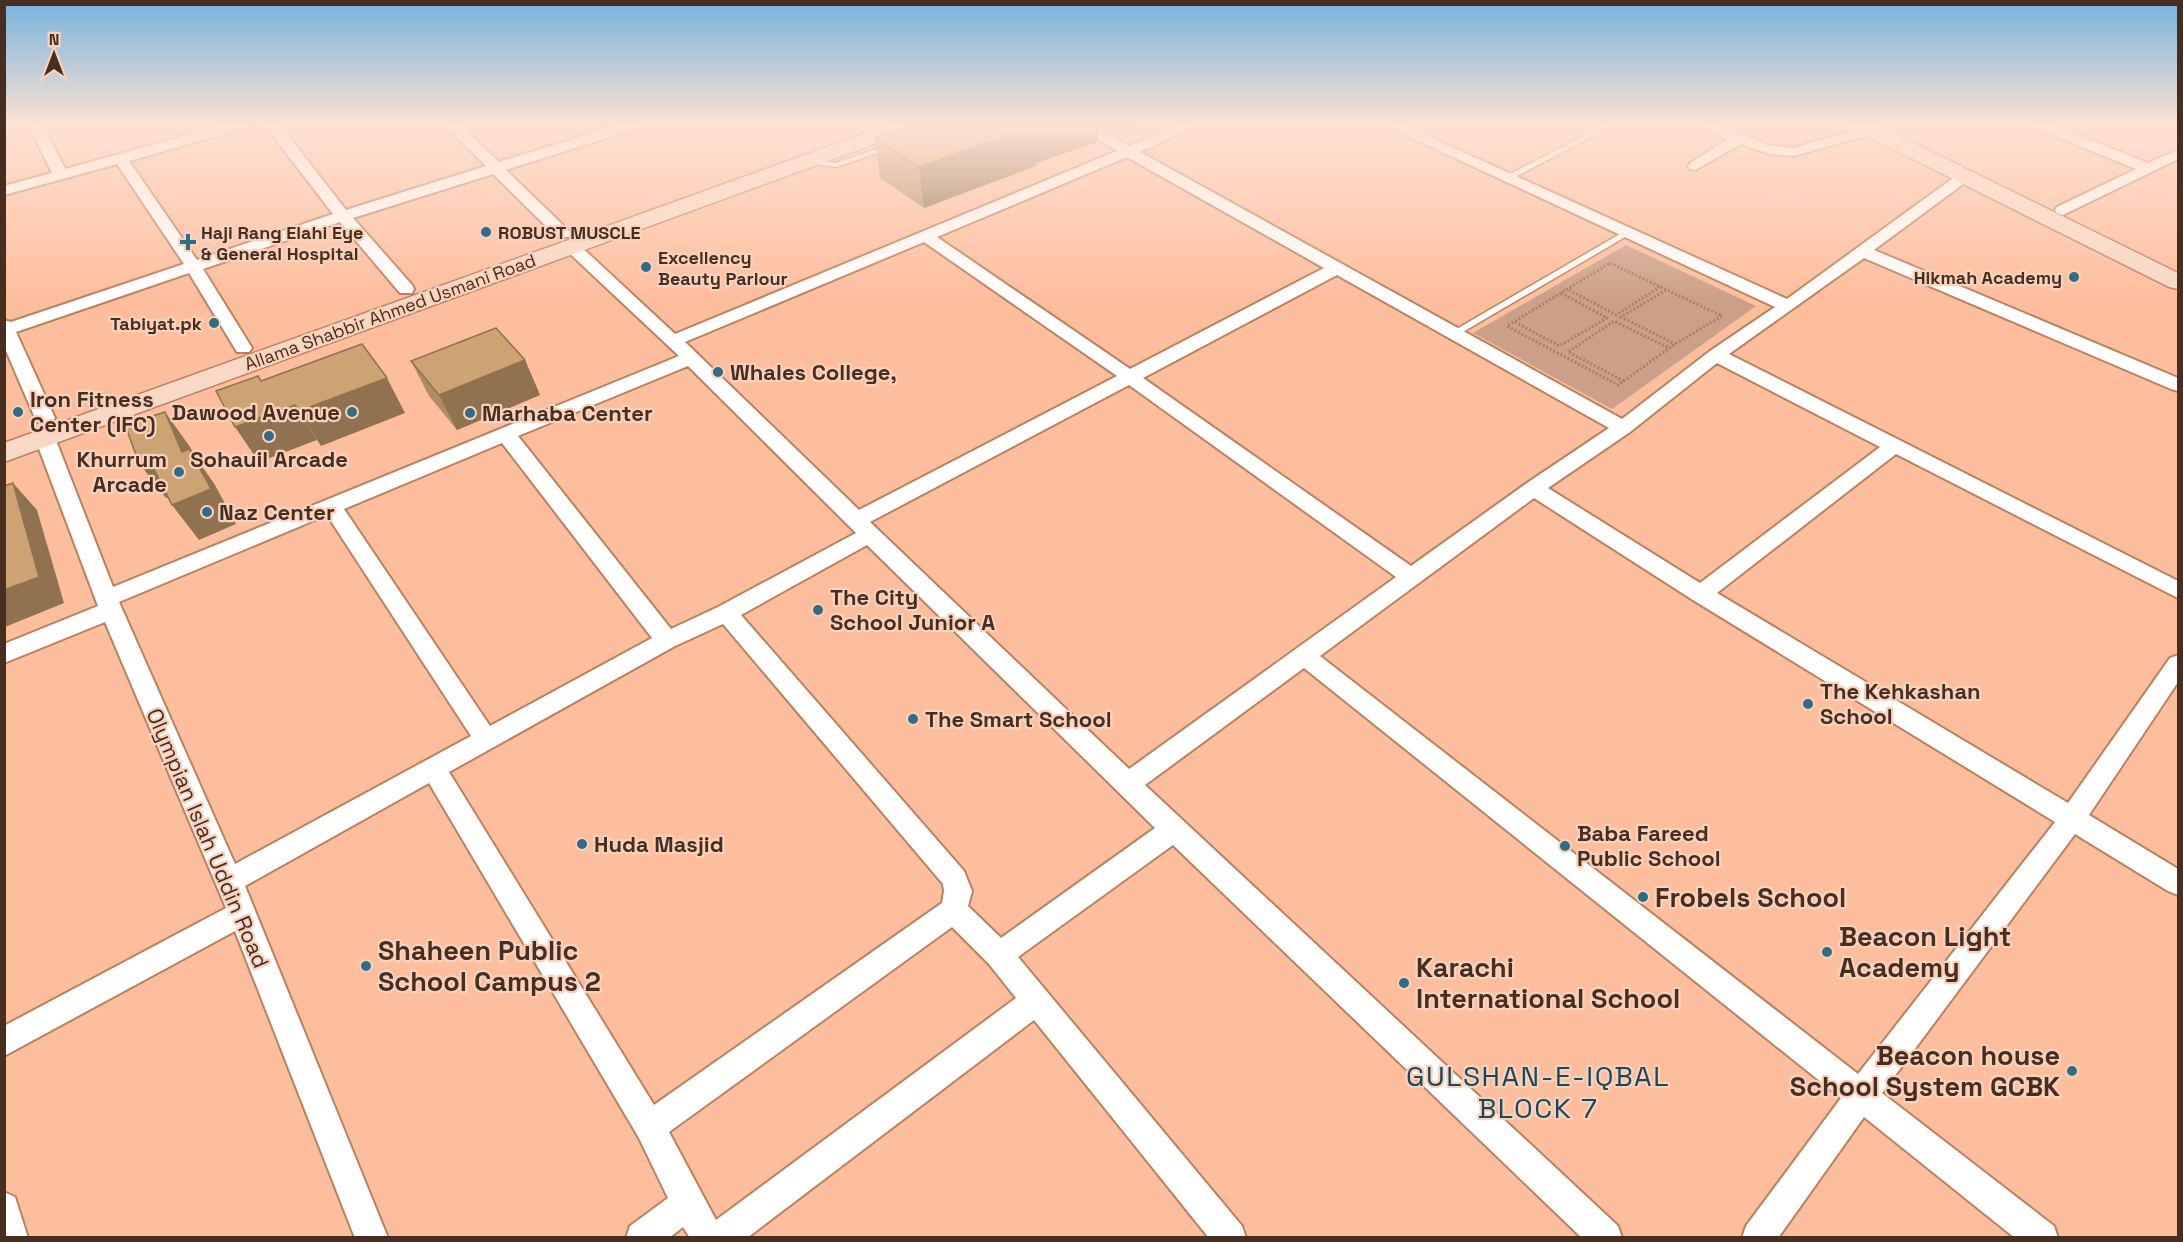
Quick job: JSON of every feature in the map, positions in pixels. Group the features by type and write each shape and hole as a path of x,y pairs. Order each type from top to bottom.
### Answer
{"main road":[{"name":"Allama Shabbir Ahmed Usmani Road","path":"4,432 45,428 567,240 717,182"},
{"name":"Allama Shabbir Ahmed Usmani Road","path":"4,453 45,428 243,348 406,289 567,240 744,182"},
{"path":"1977,182 2178,282"},
{"path":"1999,182 2178,266"}],"street":[{"path":"4,191 36,182"},
{"path":"136,182 193,266 243,348"},
{"path":"317,182 406,289"},
{"path":"5,328 452,182"},
{"path":"510,182 1174,828 1606,1238"},
{"path":"673,341 1056,182"},
{"path":"1182,182 1623,428"},
{"path":"1515,182 1788,306"},
{"path":"1129,783 1303,655 1623,428 1716,356 1957,182"},
{"path":"2063,210 2122,182"},
{"path":"925,236 1130,376 1412,578"},
{"path":"1863,251 2178,385"},
{"path":"229,881 667,640 726,613 863,528 1130,376 1337,268"},
{"name":"Olympian Islah Uddin Road","path":"5,328 45,428 109,604 229,881 372,1238"},
{"path":"1716,356 2178,590"},
{"path":"4,654 109,604 331,505 691,358"},
{"path":"505,433 667,640"},
{"path":"1701,594 1895,445"},
{"path":"1534,489 1701,594 2178,883"},
{"path":"331,505 487,741"},
{"path":"650,1127 954,910 958,891 955,879 726,613"},
{"path":"1303,655 2042,1238"},
{"path":"1758,1238 1862,1094 2072,819 2178,664"},
{"path":"434,770 650,1127 708,1238"},
{"path":"999,955 1174,828"},
{"path":"954,910 999,955 1035,1002 1230,1238"},
{"path":"4,1041 241,914"},
{"path":"719,1238 1035,1002"},
{"path":"642,1238 688,1203"},
{"path":"4,1208 12,1238"}],"lane":[{"path":"1453,334 1628,233"}],"path":[{"path":"1610,263 1660,287 1722,316 1675,344 1618,385 1508,326 1610,263"},
{"path":"1568,289 1616,315 1660,287"},
{"path":"1666,290 1621,317 1675,344"},
{"path":"1514,322 1559,346 1607,318 1561,293"},
{"path":"1624,381 1568,352 1614,321 1669,348"}],"shaded area":[{"path":"1626,245 1756,306 1612,409 1473,333"}],"building":[{"path":"496,328 525,360 439,395 411,361"},
{"path":"362,344 387,378 299,411 295,405 235,427 216,391 258,376 261,381"},
{"path":"165,412 182,452 189,449 211,489 172,505 149,459 139,463 125,425"},
{"path":"13,483 39,577 4,590 4,486"}],"place":[{"name":"ROBUST MUSCLE","path":"486,232"},
{"name":"Haji Rang Elahi Eye & General Hospital","path":"188,242"},
{"name":"Excellency Beauty Parlour","path":"646,267"},
{"name":"Hikmah Academy","path":"2074,277"},
{"name":"Tabiyat.pk","path":"214,323"},
{"name":"Whales College,","path":"718,372"},
{"name":"Iron Fitness Center (IFC)","path":"18,412"},
{"name":"Dawood Avenue","path":"352,412"},
{"name":"Marhaba Center","path":"470,413"},
{"name":"Sohauil Arcade","path":"269,436"},
{"name":"Khurrum Arcade","path":"179,472"},
{"name":"Naz Center","path":"207,512"},
{"name":"The City School Junior A","path":"818,610"},
{"name":"The Kehkashan School","path":"1808,704"},
{"name":"The Smart School","path":"913,719"},
{"name":"Huda Masjid","path":"582,844"},
{"name":"Baba Fareed Public School","path":"1565,846"},
{"name":"Frobels School","path":"1643,897"},
{"name":"Beacon Light Academy","path":"1827,952"},
{"name":"Shaheen Public School Campus 2","path":"366,966"},
{"name":"Karachi International School","path":"1404,983"},
{"name":"Beacon house School System GCBK","path":"2072,1071"}],"district":[{"name":"GULSHAN-E-IQBAL BLOCK 7","path":"1538,1092"}]}
